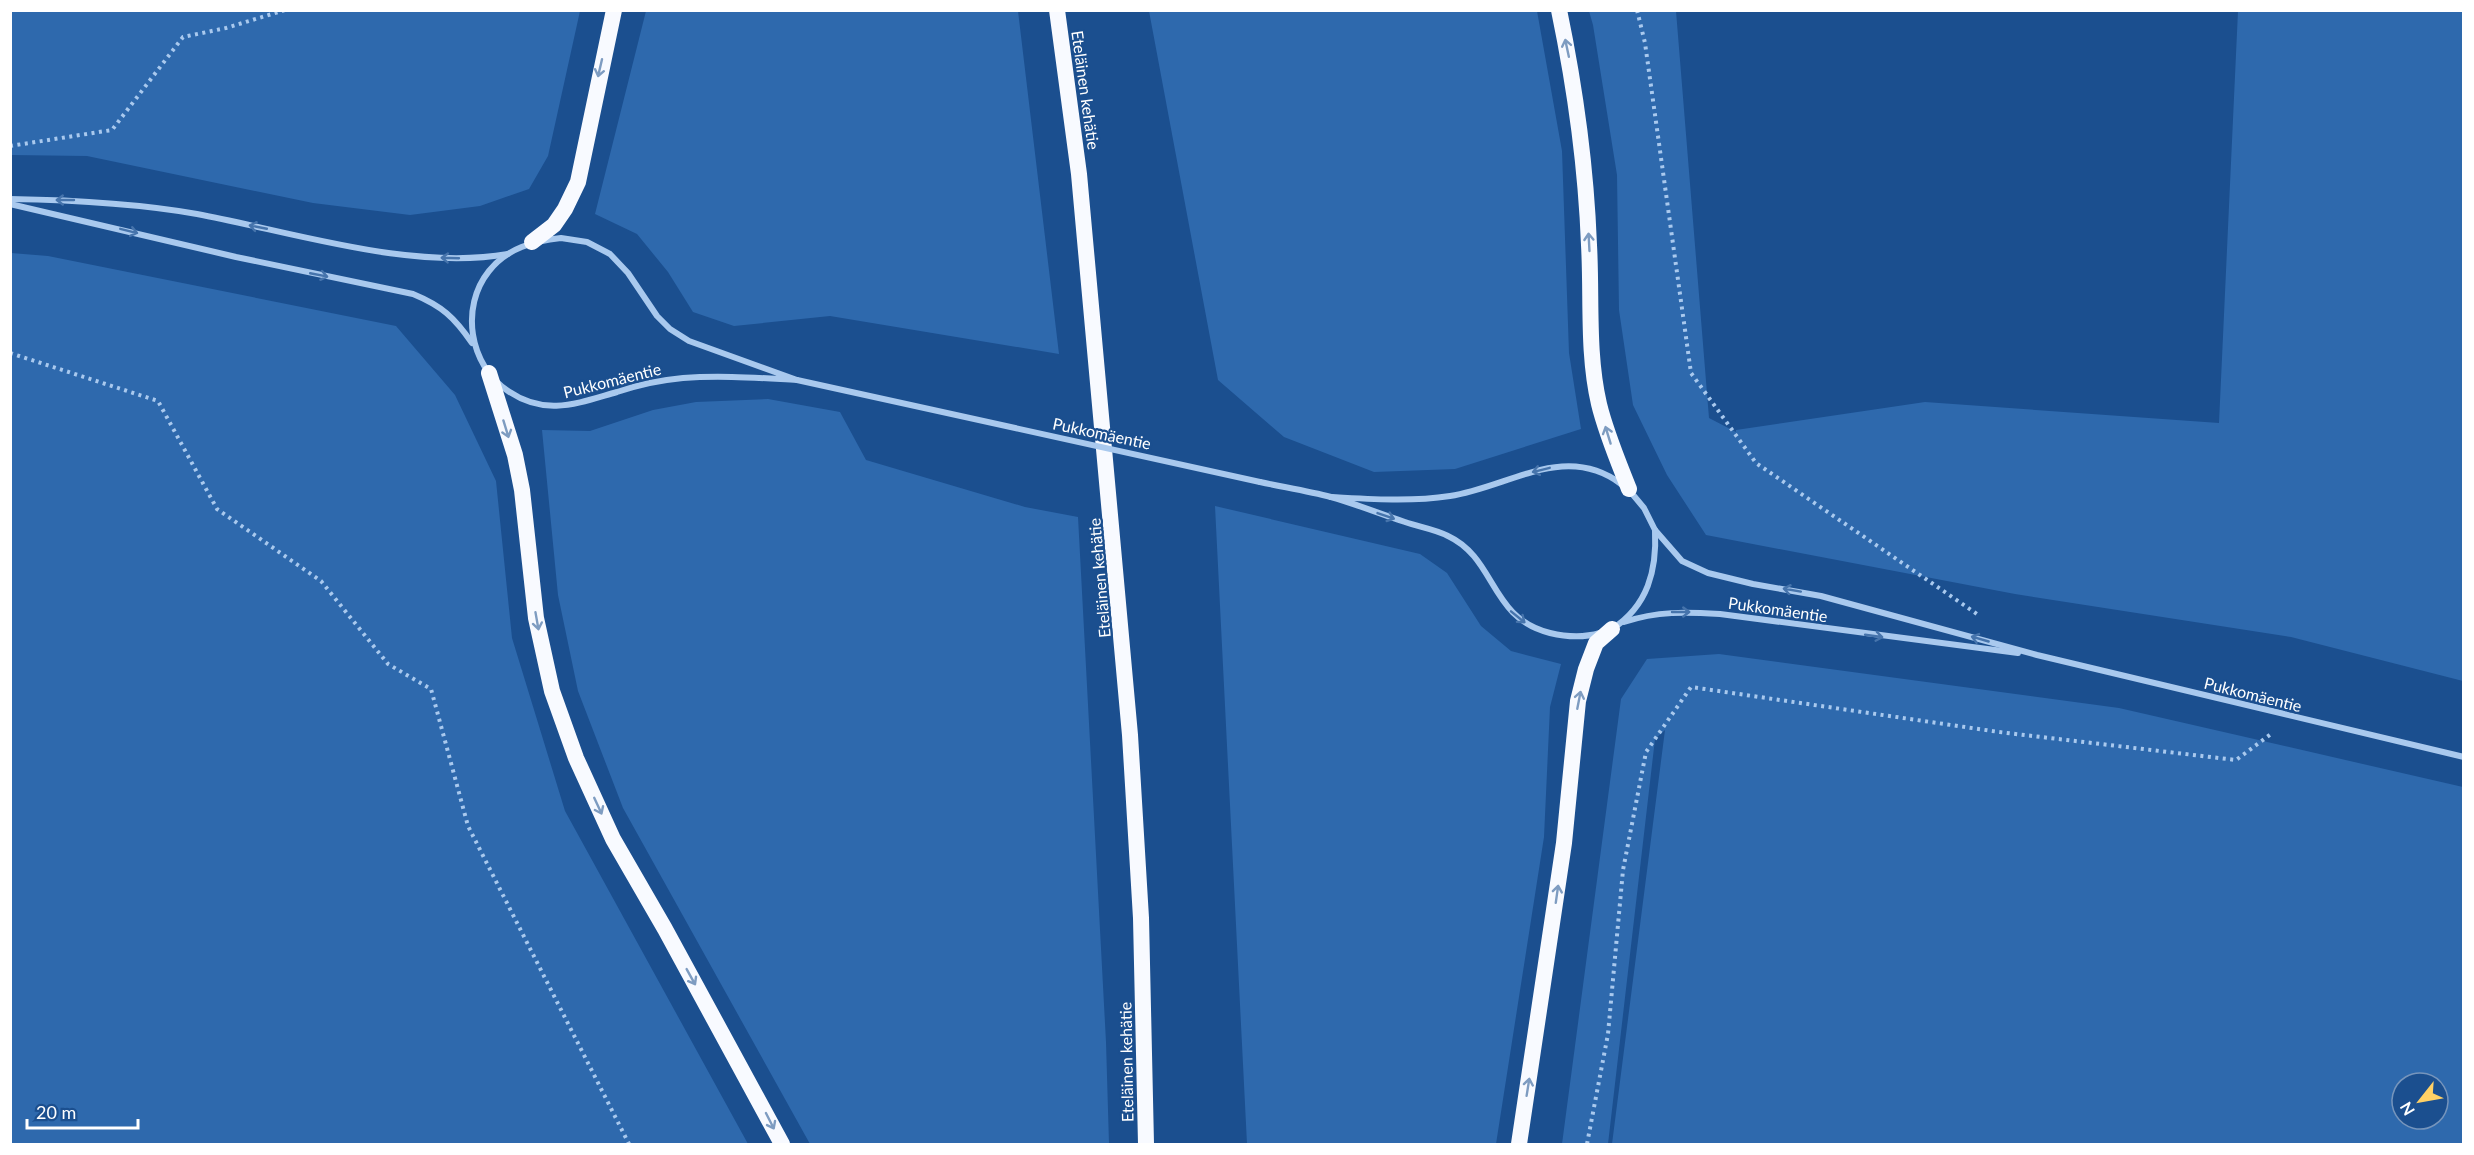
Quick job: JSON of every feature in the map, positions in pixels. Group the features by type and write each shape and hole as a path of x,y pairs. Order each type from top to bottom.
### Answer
{"highway":[{"path":"532,242 554,225 565,209 578,182 614,10"},
{"name":"Eteläinen kehätie","path":"1057,10 1081,186 1130,735 1141,918 1146,1144"},
{"path":"1558,10 1572,71 1583,169 1590,246 1591,351 1599,403 1611,444 1629,489"},
{"path":"489,373 514,455 522,490 536,618 547,670 552,691 576,758 613,838 782,1144"},
{"path":"1519,1144 1564,843 1578,701 1586,669 1596,643 1618,626"}],"street":[{"path":"10,199 77,200 182,212 374,251 478,259 508,254"},
{"path":"10,204 248,260 413,294 438,305 458,323 474,345"},
{"name":"Pukkomäentie","path":"797,380 716,376 682,378 646,383 582,404 556,407 529,402 507,391 489,373 474,345 472,315 476,292 490,270 508,254 532,242 561,238 587,242 610,254 628,273 644,299 670,329 689,341 797,380 1331,497 1448,535 1468,549 1485,570 1498,595 1516,618 1540,631 1565,637 1587,636 1650,614 1682,612 1720,614 2037,655"},
{"name":"Pukkomäentie","path":"1331,497 1409,500 1452,496 1557,466 1586,467 1608,474 1629,489 1644,508 1654,530 1682,561 1708,573 1753,584 1821,596 2037,655 2463,757"},
{"name":"Pukkomäentie","path":"1618,626 1640,601 1652,579 1656,555 1654,530"}],"path":[{"path":"10,146 112,130 183,37 226,28 285,10"},
{"path":"1637,10 1645,43 1691,373 1756,463 1979,615"},
{"path":"10,353 158,401 218,509 321,581 388,664 431,689 468,826 629,1144"},
{"path":"1587,1144 1608,1034 1623,870 1646,752 1691,687 1999,732 2236,760 2292,717"}],"shaded area":[{"path":"10,11 580,11 548,156 529,189 480,206 410,215 313,203 87,156 11,155"},
{"path":"646,11 1018,11 1059,354 830,316 734,326 693,312 668,272 637,234 595,214"},
{"path":"1149,11 1537,11 1562,151 1569,353 1581,429 1455,469 1374,472 1284,437 1218,380"},
{"path":"1589,11 1676,11 1709,418 1736,432 1736,430 1925,402 2219,423 2238,11 2463,11 2463,681 2291,637 2015,594 1706,535 1667,475 1633,405 1619,310 1617,175"},
{"path":"11,253 48,256 396,326 455,395 496,481 512,638 565,811 748,1144 11,1144"},
{"path":"768,399 840,412 866,460 1025,507 1078,517 1106,1042 1109,1144 810,1144 623,808 578,691 558,595 542,430 590,431 653,410 696,402"},
{"path":"1215,506 1420,554 1447,573 1481,626 1511,651 1561,664 1550,707 1544,837 1496,1144 1247,1144"},
{"path":"1719,654 2119,708 2463,787 2463,1144 1612,1144 1665,730 1655,739 1608,1144 1562,1144 1621,699 1647,659"}]}
